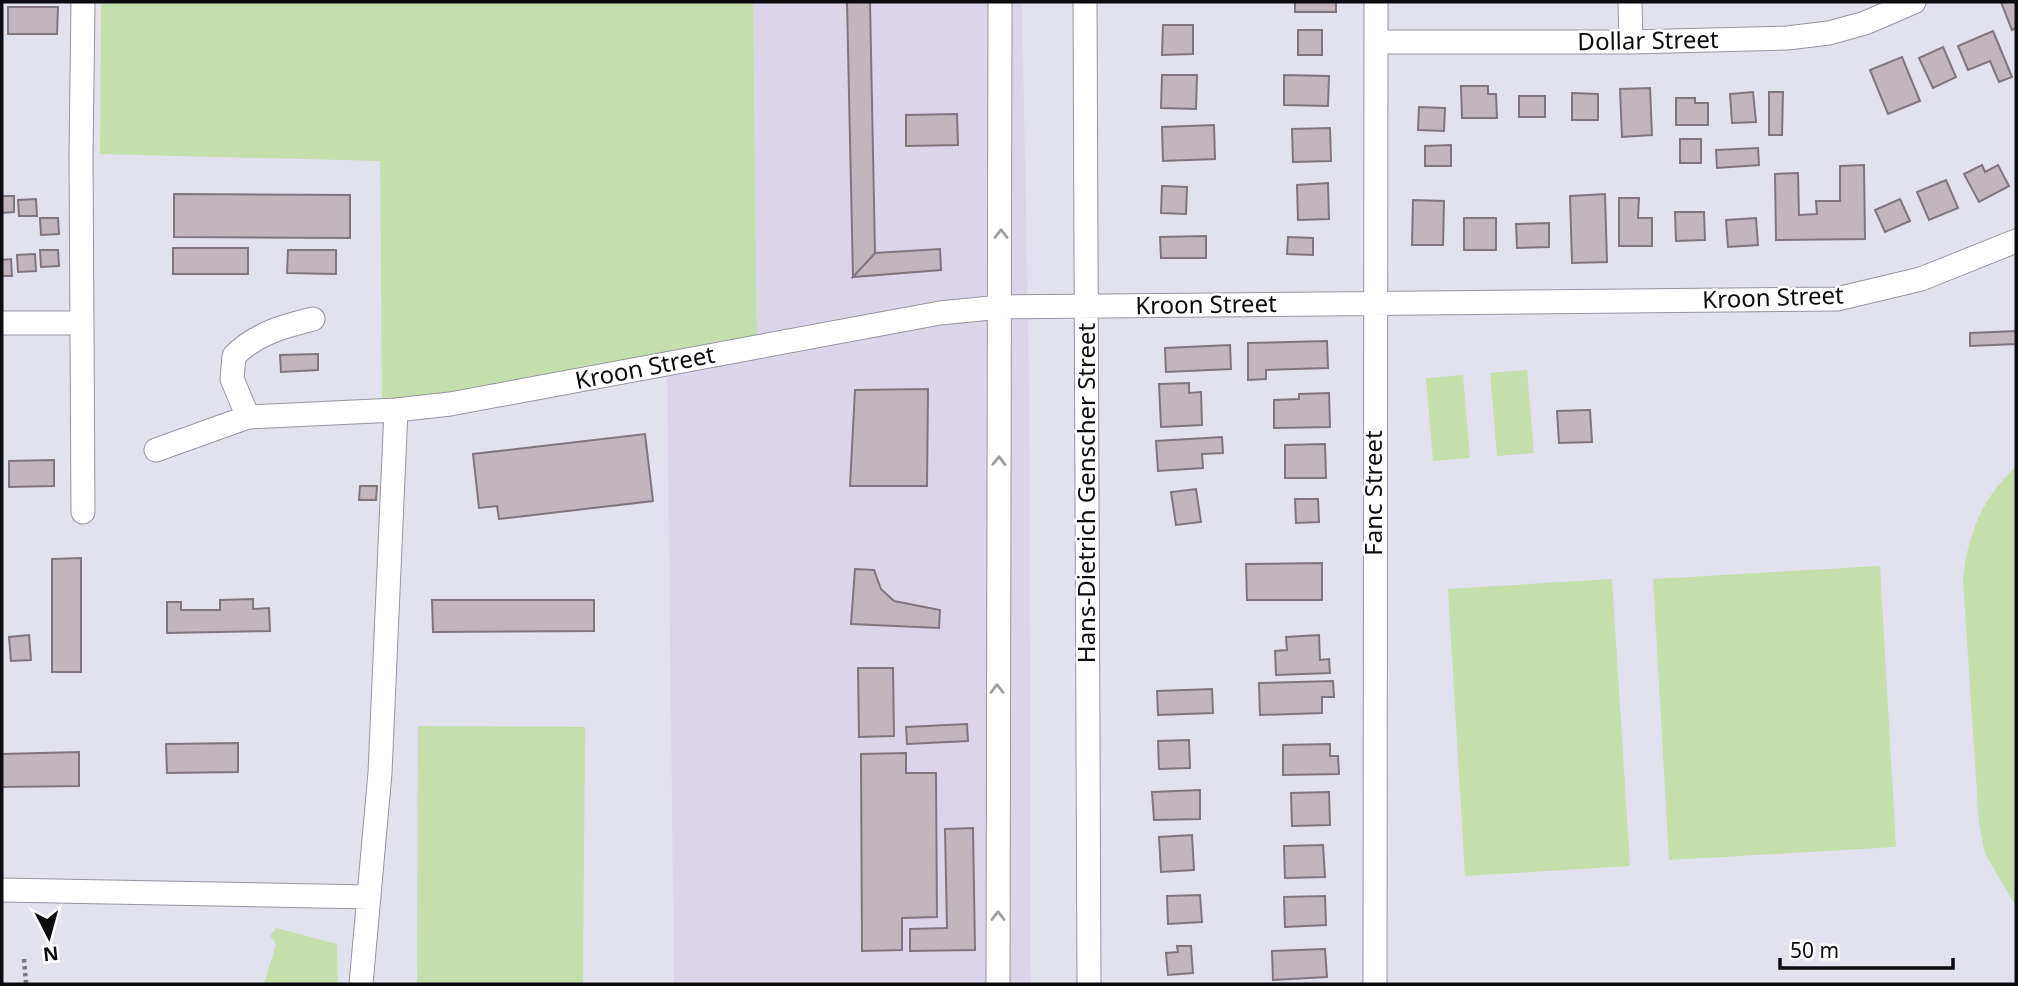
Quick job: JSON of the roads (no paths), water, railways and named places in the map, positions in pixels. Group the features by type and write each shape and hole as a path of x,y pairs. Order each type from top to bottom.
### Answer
{"street":[{"path":"83,2 83,512"},
{"path":"998,984 1000,2"},
{"name":"Hans-Dietrich Genscher Street","path":"1085,2 1089,984"},
{"name":"Fanc Street","path":"1375,984 1376,2"},
{"path":"1630,2 1631,42"},
{"name":"Dollar Street","path":"1376,42 1631,42 1787,38 1829,33 1865,23 1914,2"},
{"name":"Kroon Street","path":"156,450 248,417 396,410 450,404 940,313 1001,307 1837,299 1921,279 2016,242"},
{"path":"248,417 232,379 234,356 254,339 284,326 313,320"},
{"path":"2,323 81,323"},
{"path":"362,984 380,773 396,410"},
{"path":"2,890 369,897"}]}
